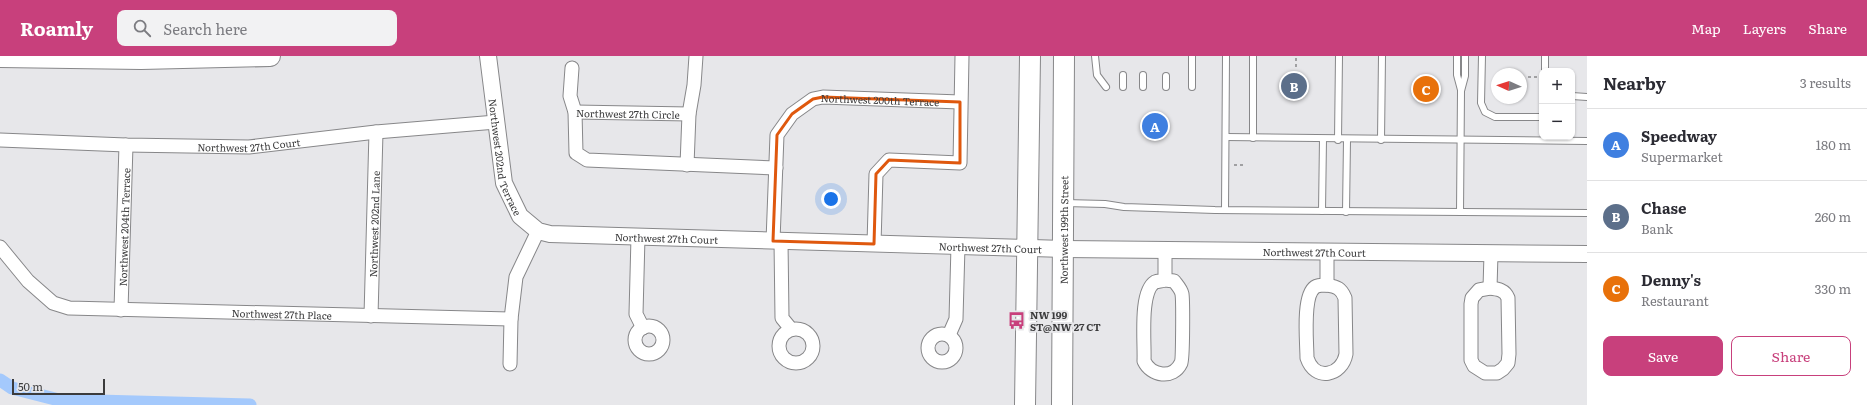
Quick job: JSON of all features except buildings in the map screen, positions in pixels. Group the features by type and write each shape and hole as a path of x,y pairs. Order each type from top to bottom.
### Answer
{"main road":[{"path":"0,57 141,59 270,56"},
{"path":"1025,405 1030,56"},
{"name":"Northwest 199th Street","path":"1062,405 1064,56"}],"street":[{"name":"Northwest 202nd Terrace","path":"488,56 504,183 520,216 538,231"},
{"path":"689,114 694,85 696,56"},
{"path":"874,244 876,174 889,160 960,163 962,56"},
{"path":"572,68 570,96 575,112"},
{"name":"Northwest 200th Terrace","path":"790,329 782,318 777,241 776,168 777,135 792,114 813,99 823,97 960,102"},
{"name":"Northwest 27th Circle","path":"687,165 689,114 575,112 576,153 587,160 687,165 776,168"},
{"name":"Northwest 27th Court","path":"0,140 126,145 249,147 376,132 496,122"},
{"name":"Northwest 202nd Lane","path":"371,316 376,132"},
{"name":"Northwest 204th Terrace","path":"122,310 126,145"},
{"name":"Northwest 27th Court","path":"538,231 550,234 1064,250 1587,254"},
{"path":"510,364 511,320 516,277 538,231"},
{"path":"638,237 636,314 643,328"},
{"path":"949,335 956,319 958,246"},
{"name":"Northwest 27th Place","path":"0,247 28,281 53,303 69,308 511,320"},
{"path":"1165,250 1165,280"},
{"path":"1327,252 1327,285"},
{"path":"1490,288 1491,254"},
{"path":"1165,280 1174,281 1182,294 1181,362 1172,373 1158,374 1147,368 1144,361 1145,302 1150,288 1156,282 1165,280"},
{"path":"1327,285 1337,287 1342,290 1345,298 1346,354 1345,362 1339,368 1326,373 1314,370 1309,365 1307,303 1310,292 1314,288 1327,285"},
{"path":"1490,288 1500,290 1506,294 1508,298 1509,354 1508,363 1504,369 1497,373 1490,374 1479,371 1471,360 1472,298 1479,290 1490,288"}],"lane":[{"path":"1095,56 1097,75 1106,87"},
{"path":"1192,56 1192,87"},
{"path":"1225,210 1226,56"},
{"path":"1253,56 1253,138"},
{"path":"1338,140 1339,56"},
{"path":"1381,140 1382,56"},
{"path":"1450,56 1457,57 1457,75 1461,91"},
{"path":"1460,212 1461,91 1465,76 1465,56"},
{"path":"1482,56 1481,102 1485,112 1495,117 1539,117"},
{"path":"1545,56 1545,68"},
{"path":"1123,75 1123,87"},
{"path":"1143,75 1143,87"},
{"path":"1166,76 1166,87"},
{"path":"1575,96 1587,97"},
{"path":"1226,137 1338,140 1539,139"},
{"path":"1322,211 1323,139"},
{"path":"1346,212 1347,140"},
{"path":"1566,140 1587,141"},
{"path":"1063,203 1105,204 1124,208 1225,210 1587,213"}],"path":[{"path":"1296,57 1296,67"},
{"path":"1528,77 1538,77"},
{"path":"1233,165 1243,165"}],"highlighted area":[{"path":"823,97 960,102 960,163 889,160 876,174 874,244 773,241 777,135 792,114 813,99"}],"waterway":[{"path":"0,380 12,388 59,400 250,405"}],"place":[{"name":"Chase","path":"1294,86"},
{"name":"Denny's","path":"1426,89"},
{"name":"Speedway","path":"1155,126"},
{"name":"NW 199 ST@NW 27 CT","path":"1017,320"}]}
